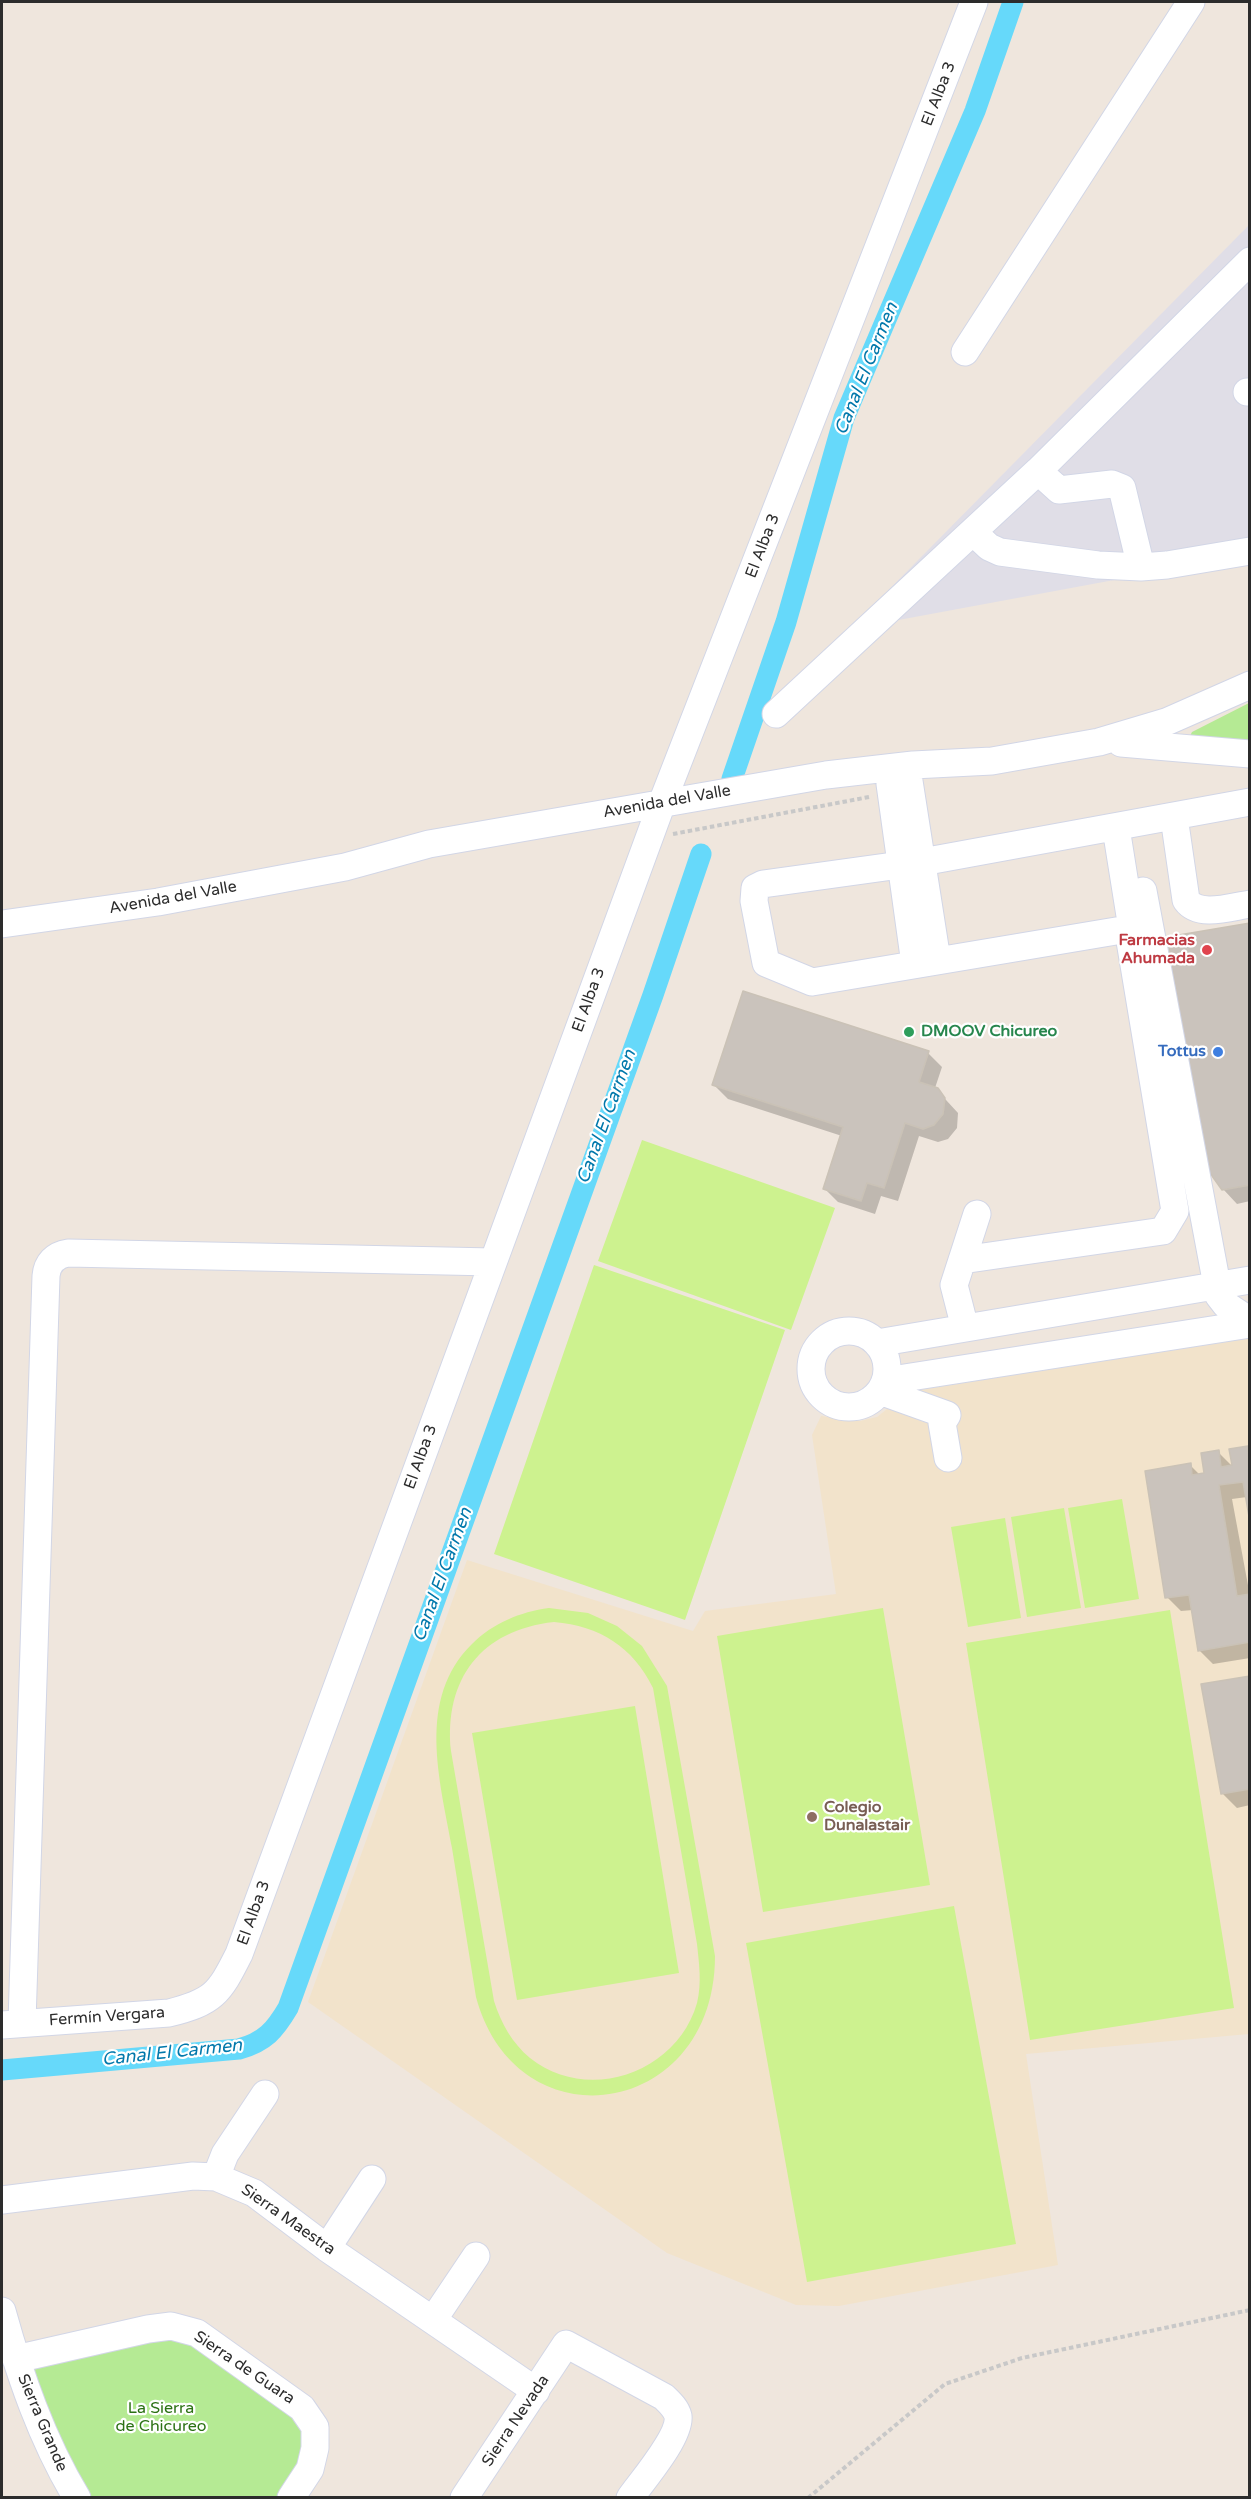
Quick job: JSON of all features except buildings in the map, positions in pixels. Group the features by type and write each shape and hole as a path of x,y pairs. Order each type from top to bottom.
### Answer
{"street":[{"name":"El Alba 3","path":"210,1999 225,1982 239,1954 656,820 974,2"},
{"path":"965,352 1191,2"},
{"path":"776,714 1038,471 1250,261"},
{"path":"1038,471 1059,490 1112,484 1122,488 1142,567"},
{"path":"973,532 989,547 1006,553 1098,566 1167,566 1250,550"},
{"name":"Avenida del Valle","path":"656,820 872,769 992,761 1099,742 1166,723 1250,685"},
{"name":"Avenida del Valle","path":"1099,742 1250,754"},
{"name":"Avenida del Valle","path":"2,924 158,902 345,867 429,844 656,820 897,786 992,761"},
{"path":"897,786 912,863 926,962"},
{"path":"1128,928 812,982 766,963 754,901 755,888 763,884 912,863 1250,802"},
{"path":"1174,817 1186,900 1190,905 1201,910 1250,904"},
{"path":"962,1260 1163,1231 1175,1211 1128,928 1131,922 1123,826"},
{"path":"1123,826 1219,1296 1226,1305 1250,1322"},
{"path":"965,1328 954,1285 977,1214"},
{"path":"12,2024 46,1276 49,1265 57,1257 68,1253 493,1262"},
{"path":"877,1343 1250,1280"},
{"path":"883,1386 1250,1322"},
{"path":"853,1331 866,1335 877,1343 886,1361 883,1386 870,1400 858,1406 844,1407 831,1403 821,1395 811,1376 811,1360 816,1348 831,1335 853,1331"},
{"path":"883,1386 947,1415 942,1423 948,1458"},
{"name":"Fermín Vergara","path":"12,2024 169,2013 210,1999"},
{"path":"216,2177 225,2154 265,2094"},
{"name":"Sierra Maestra","path":"2,2200 194,2176 216,2177 254,2193 327,2248 536,2391"},
{"path":"327,2248 372,2180"},
{"path":"434,2320 476,2256"},
{"name":"Sierra Grande","path":"3,2326 56,2463 77,2498"},
{"name":"Sierra de Guara","path":"16,2359 148,2329 171,2326 197,2333 302,2408 315,2427 315,2448 310,2469 291,2498"},
{"name":"Sierra Nevada","path":"464,2498 566,2344 664,2397 673,2405 678,2417 676,2429 668,2445 630,2498"}],"path":[{"path":"656,820 897,786"},
{"path":"808,2498 945,2384 1022,2358 1250,2310"}],"shaded area":[{"path":"1249,225 1249,555 850,629"},
{"name":"Colegio Dunalastair","path":"1249,1331 1249,2034 1026,2054 1058,2265 839,2306 796,2305 667,2253 308,2002 467,1560 693,1631 705,1611 836,1594 812,1435 821,1416 860,1421 877,1417 892,1405 897,1384"}],"green space":[{"path":"1249,703 1249,746 1190,736 1192,732"},
{"path":"642,1140 835,1208 791,1330 598,1261"},
{"path":"594,1265 785,1330 685,1620 494,1554"},
{"path":"1122,1499 1139,1599 1085,1608 1068,1508"},
{"path":"1064,1508 1081,1608 1027,1617 1011,1517"},
{"path":"1005,1518 1021,1618 968,1627 951,1527"},
{"path":"549,1608 588,1613 617,1626 642,1646 667,1686 715,1956 706,2010 683,2052 650,2080 611,2094 570,2093 531,2077 498,2045 476,1997 442,1795 436,1741 438,1715 444,1690 455,1666 472,1644 489,1630 517,1616","holes":["554,1622 571,1624 600,1634 625,1650 636,1661 653,1688 699,1966 697,2003 686,2027 671,2048 651,2063 628,2074 603,2079 578,2079 553,2072 524,2052 508,2032 500,2017 494,2001 451,1751 450,1725 461,1681 473,1662 487,1647 506,1635 528,1627"]},
{"path":"883,1608 930,1885 763,1912 717,1636"},
{"path":"1170,1610 1234,2008 1030,2040 966,1643"},
{"path":"635,1706 679,1973 517,2000 472,1733"},
{"path":"954,1906 1016,2244 807,2282 746,1943"},
{"name":"La Sierra de Chicureo","path":"174,2336 196,2343 293,2412 304,2433 302,2457 279,2497 86,2497 26,2364"}],"waterway":[{"name":"Canal El Carmen","path":"732,779 786,622 844,418 975,111 1013,2"},
{"name":"Canal El Carmen","path":"2,2070 239,2049 263,2039 279,2023 288,2008 653,995 701,854"}],"place":[{"name":"Farmacias Ahumada","path":"1207,950"},
{"name":"DMOOV Chicureo","path":"909,1032"},
{"name":"Tottus","path":"1218,1052"},
{"name":"Colegio Dunalastair","path":"812,1817"}]}
